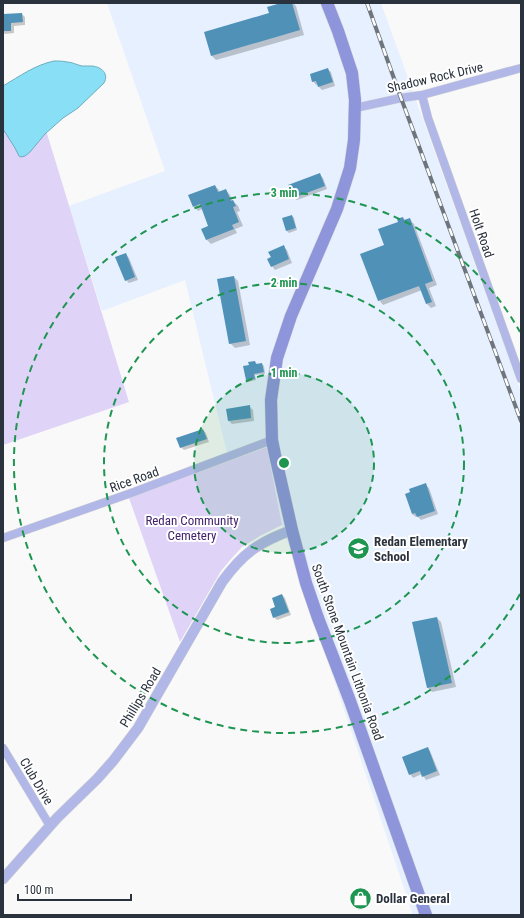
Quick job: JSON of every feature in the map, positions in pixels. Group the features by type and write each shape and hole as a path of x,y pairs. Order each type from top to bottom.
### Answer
{"main road":[{"name":"South Stone Mountain Lithonia Road","path":"328,3 352,73 356,100 354,140 350,168 337,209 291,316 277,358 271,400 272,440 292,530 306,583 350,701 426,915"}],"street":[{"name":"Shadow Rock Drive","path":"355,108 422,95 521,68"},
{"name":"Holt Road","path":"422,95 428,118 521,379"},
{"name":"Rice Road","path":"3,538 134,492 272,440"},
{"name":"Phillips Road","path":"3,879 50,826 114,761 127,744 138,728 222,582 232,568 258,544 292,530"},
{"name":"Club Drive","path":"3,748 50,826"}],"shaded area":[{"path":"107,3 381,3 521,392 521,915 413,915 282,525 267,447 229,461 185,280 102,311 69,206 165,171"}],"green space":[{"path":"34,91 129,402 3,445 3,101"},
{"name":"Redan Community Cemetery","path":"267,447 282,525 242,547 231,559 221,571 180,642 129,498"}],"water":[{"path":"54,61 69,62 82,66 92,66 102,69 106,77 104,83 78,108 63,118 45,134 30,152 21,157 3,129 3,86 34,68"}],"building":[{"path":"281,3 292,3 300,30 211,56 204,32 269,13 267,7"},
{"path":"22,13 23,22 11,23 11,31 3,31 3,14"},
{"path":"328,68 333,82 318,87 316,81 312,82 310,74"},
{"path":"320,173 325,186 293,198 288,185"},
{"path":"215,185 218,192 226,189 231,201 233,200 236,206 233,207 239,222 232,225 234,229 206,240 201,229 208,226 200,204 193,207 188,195"},
{"path":"292,215 296,228 286,231 282,218"},
{"path":"403,217 404,220 410,218 433,281 425,284 432,302 426,304 419,286 378,301 360,254 384,245 378,229 398,222 397,219"},
{"path":"284,245 289,259 271,267 267,259 271,257 268,252"},
{"path":"126,253 135,277 125,281 115,257"},
{"path":"234,276 246,341 229,344 217,279"},
{"path":"255,361 256,364 262,363 264,372 254,374 255,379 246,380 243,366 249,365 248,362"},
{"path":"250,405 251,418 228,421 226,409"},
{"path":"203,429 207,439 180,448 176,438"},
{"path":"426,483 435,511 417,517 415,513 412,514 405,494 410,492 409,489"},
{"path":"282,594 289,612 273,618 270,609 275,607 272,598"},
{"path":"437,617 452,683 427,688 412,622"},
{"path":"428,747 437,771 422,777 420,771 409,775 402,757"}],"railway":[{"path":"367,3 521,421"}],"place":[{"name":"Redan Elementary School","path":"358,548"},
{"name":"Dollar General","path":"361,898"}]}
